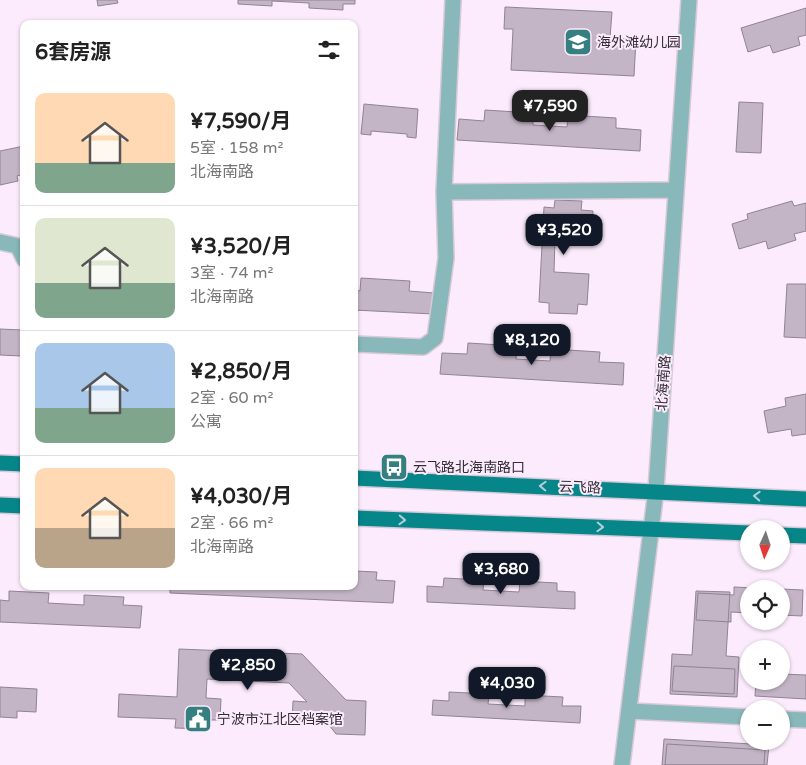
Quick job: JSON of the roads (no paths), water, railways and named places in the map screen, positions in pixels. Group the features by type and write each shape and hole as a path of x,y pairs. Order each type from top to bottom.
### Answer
{"main road":[{"path":"0,464 20,464"},
{"name":"云飞路","path":"358,478 656,490 806,499"},
{"path":"0,505 20,506"},
{"path":"358,518 740,533"},
{"path":"790,535 806,536"}],"street":[{"path":"358,344 423,347 435,338 446,258 444,192 453,0"},
{"name":"北海南路","path":"622,765 656,490 689,0"},
{"path":"444,192 676,190"},
{"path":"0,242 18,246 20,250"},
{"path":"629,711 740,717"},
{"path":"790,719 806,720"}],"place":[{"name":"海外滩幼儿园","path":"578,42"},
{"name":"云飞路北海南路口","path":"394,467"},
{"name":"宁波市江北区档案馆","path":"198,719"}]}
